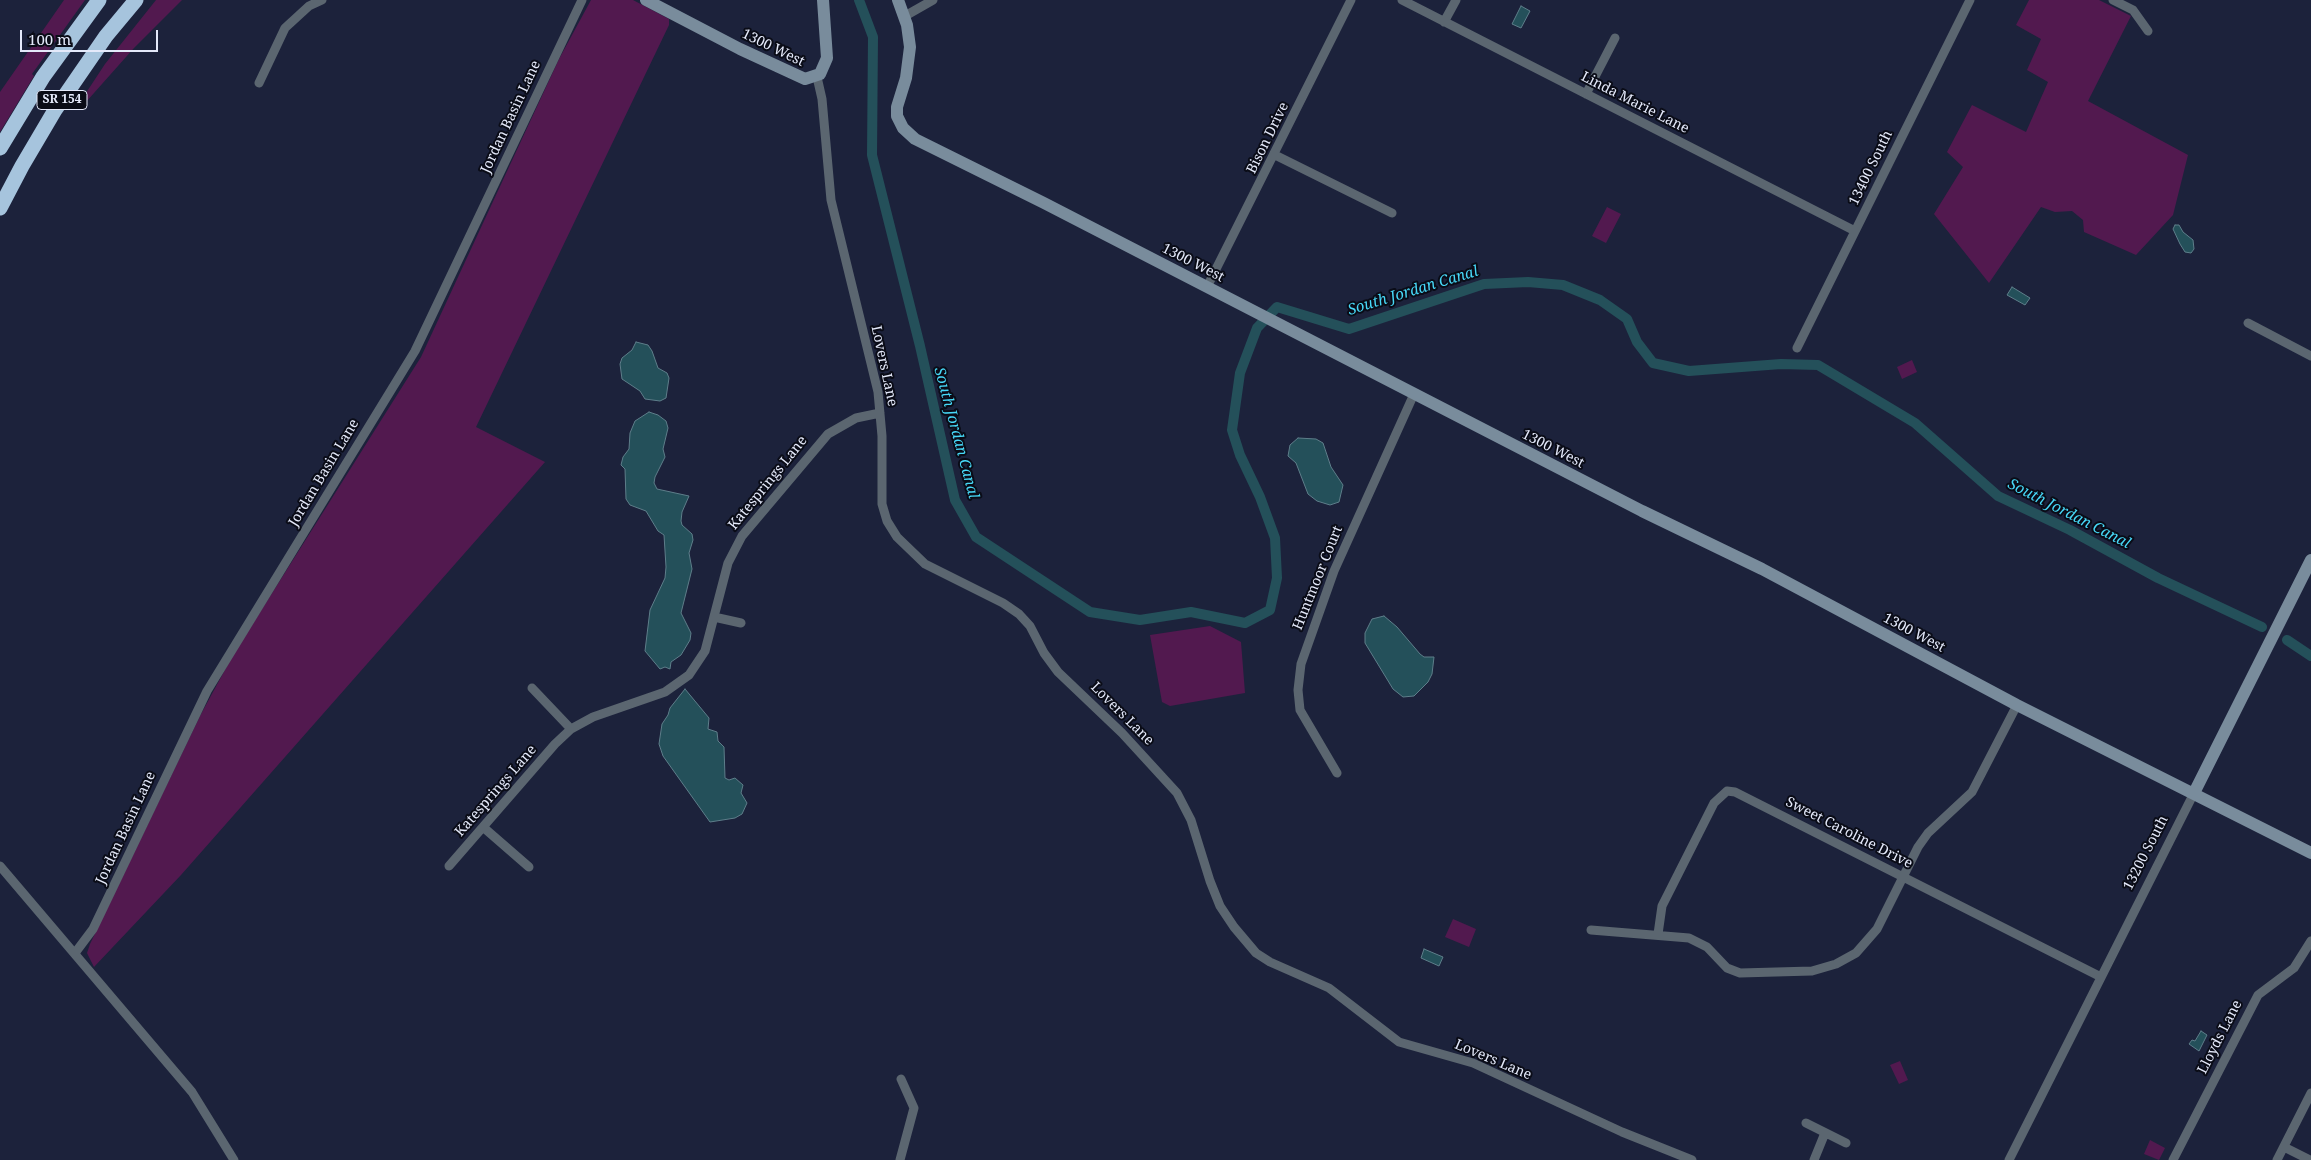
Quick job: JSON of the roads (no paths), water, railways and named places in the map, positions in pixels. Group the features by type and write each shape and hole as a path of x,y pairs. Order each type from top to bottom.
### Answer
{"highway":[{"name":"SR 154","path":"0,148 43,77 99,0"},
{"name":"SR 154","path":"0,208 55,110 106,36 136,0"}],"street":[{"path":"259,83 285,28 309,6 322,0"},
{"name":"Jordan Basin Lane","path":"75,953 93,929 207,692 415,351 582,0"},
{"name":"1300 West","path":"646,0 798,78 809,79 817,77 824,68 827,58 823,0"},
{"name":"1300 West","path":"898,0 905,16 909,36 909,57 897,111 900,124 908,134 922,143 1044,203 1642,511 1762,569 2018,705 2311,853"},
{"path":"905,16 933,0"},
{"name":"Bison Drive","path":"1207,287 1275,155 1351,0"},
{"name":"Linda Marie Lane","path":"1402,0 1855,230"},
{"path":"1444,22 1456,0"},
{"name":"13400 South","path":"1797,348 1970,0"},
{"path":"2113,0 2133,10 2148,31"},
{"path":"1586,94 1615,38"},
{"name":"Lovers Lane","path":"817,77 822,99 831,200 878,392 881,496 883,512 891,530 906,548 925,564 1019,614 1030,626 1044,653 1058,672 1122,733 1177,793 1191,820 1214,894 1227,917 1250,948 1270,962 1330,988 1399,1042 1473,1062 1613,1128 1692,1160"},
{"path":"1275,155 1392,213"},
{"path":"2248,323 2311,356"},
{"name":"Huntmoor Court","path":"1337,774 1300,710 1298,690 1300,664 1334,571 1414,394"},
{"name":"Katesprings Lane","path":"449,866 555,744 571,729 593,717 665,692 682,681 701,659 708,642 728,563 747,528 828,434 856,418 880,413"},
{"name":"13200 South","path":"2009,1160 2311,560"},
{"path":"714,617 741,623"},
{"path":"532,688 571,729"},
{"path":"1591,930 1677,935 1707,947 1727,968 1740,973 1825,968 1856,952 1877,929 1903,876 1928,833 1972,792 2018,705"},
{"name":"Sweet Caroline Drive","path":"1658,934 1662,906 1714,803 1727,791 1743,794 2101,977"},
{"path":"483,827 529,867"},
{"path":"0,866 192,1092 234,1160"},
{"name":"Lloyds Lane","path":"2173,1160 2258,995 2294,968 2311,941"},
{"path":"900,1160 914,1108 901,1079"},
{"path":"2277,1160 2311,1093"},
{"path":"1806,1123 1846,1143"},
{"path":"1814,1160 1825,1133"},
{"path":"2284,1147 2310,1160"}],"waterway":[{"name":"South Jordan Canal","path":"859,0 873,37 872,155 920,346 955,500 976,537 1090,612 1140,620 1191,612 1245,623 1270,610 1277,578 1275,538 1260,497 1240,455 1232,430 1240,373 1257,328 1277,307 1349,329 1484,284 1528,282 1563,285 1600,300 1627,319 1637,342 1653,363 1689,371 1781,364 1818,365 1915,423 1998,496 2070,530 2158,578 2262,627"},
{"name":"South Jordan Canal","path":"2287,640 2311,656"}]}
